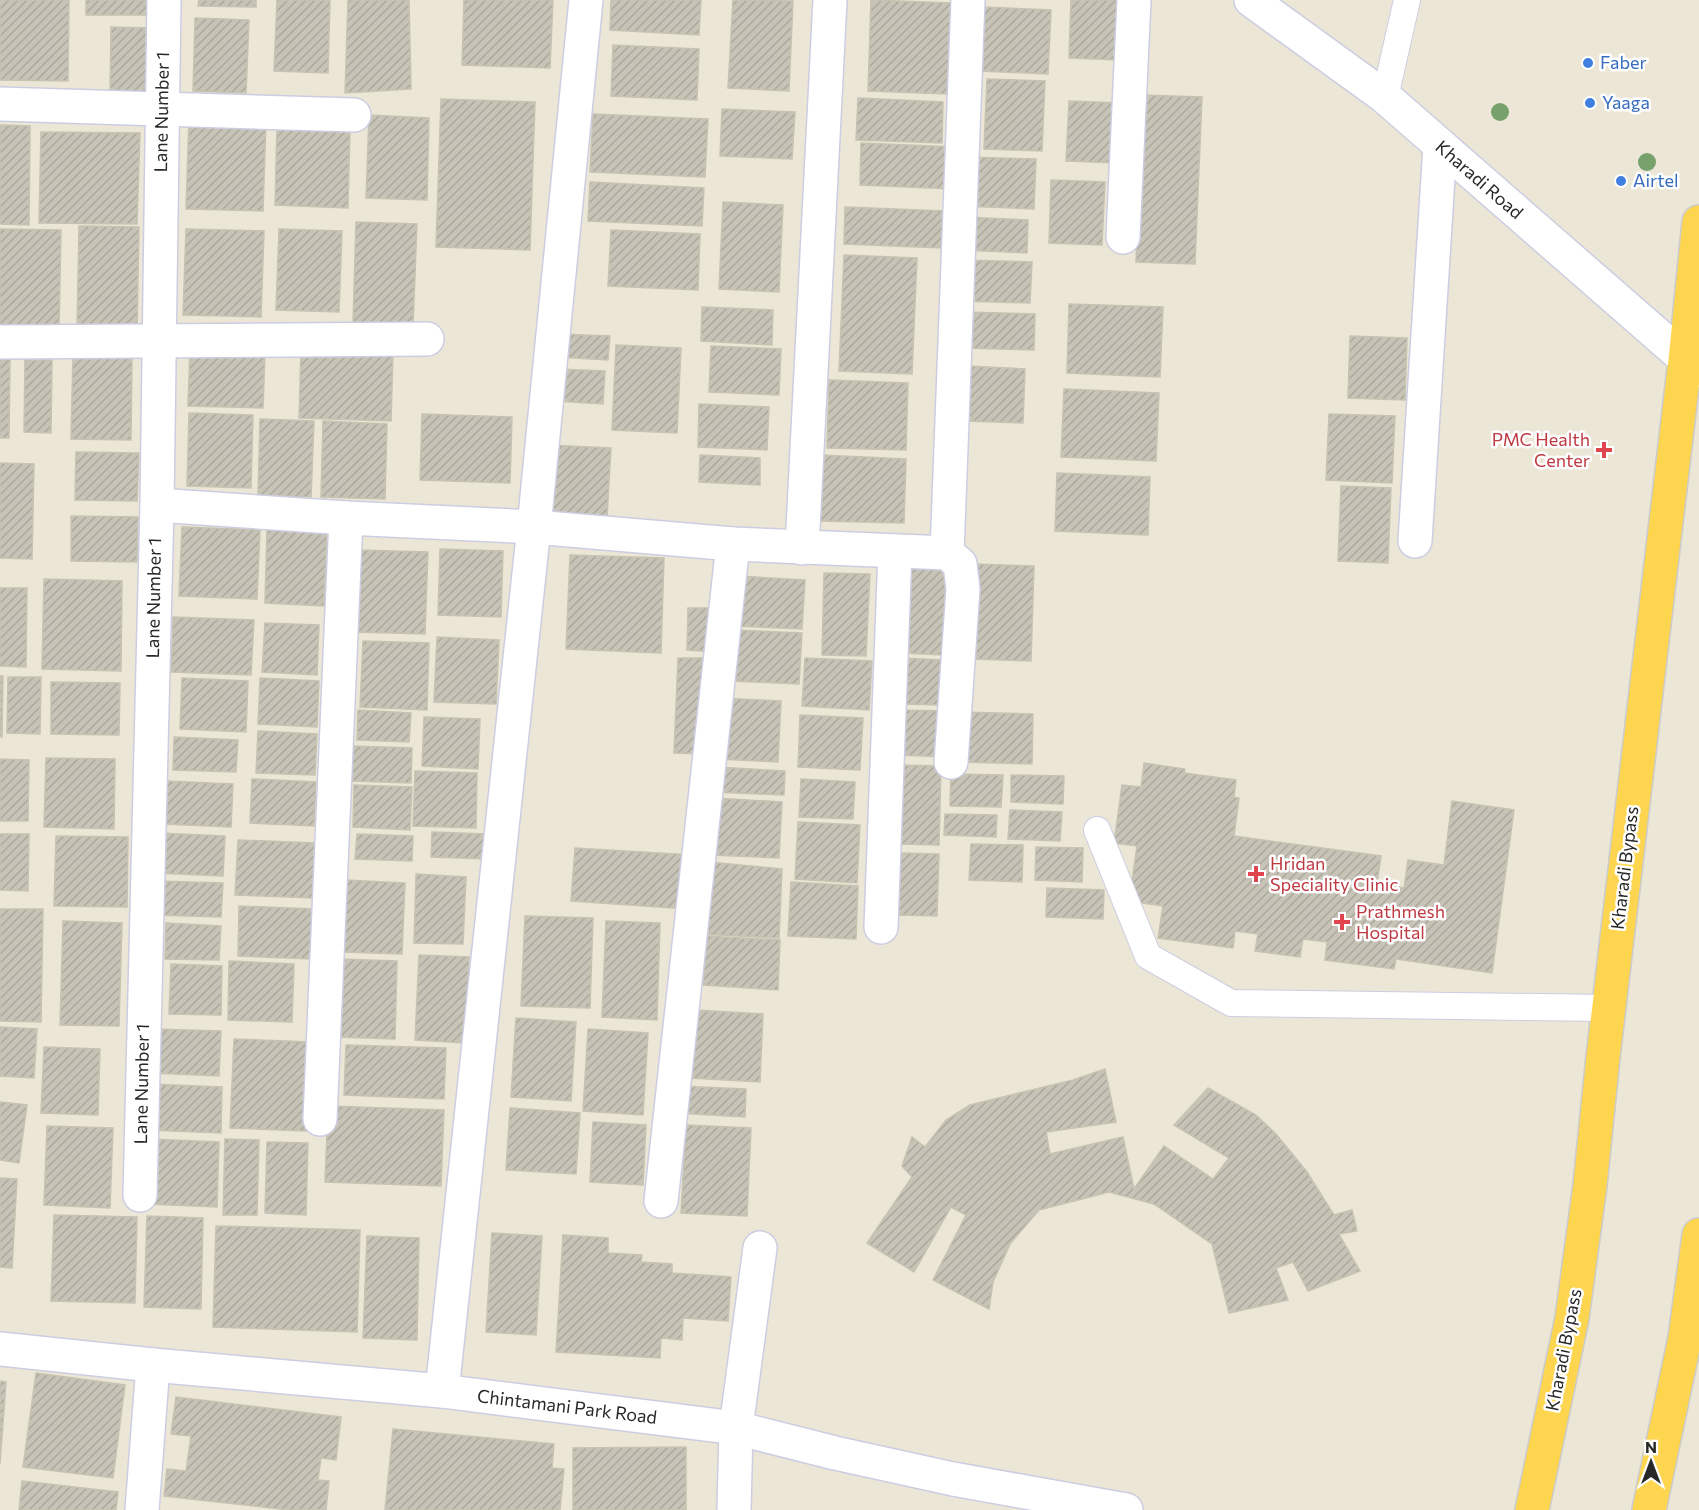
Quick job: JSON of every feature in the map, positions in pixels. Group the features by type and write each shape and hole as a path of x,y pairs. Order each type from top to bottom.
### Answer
{"highway":[{"name":"Kharadi Bypass","path":"1532,1510 1572,1318 1590,1185 1609,1008 1692,366 1699,222"},
{"path":"1649,1510 1695,1294 1699,1235"}],"street":[{"name":"Lane Number 1","path":"140,1195 157,505 164,0"},
{"path":"442,1391 534,527 586,0"},
{"path":"802,548 830,0"},
{"path":"947,553 968,0"},
{"path":"1123,237 1134,0"},
{"name":"Kharadi Road","path":"1255,1 1385,97 1692,366"},
{"path":"0,104 354,115"},
{"path":"1416,541 1440,146"},
{"path":"0,342 427,339"},
{"path":"157,505 346,518 534,527 734,544 947,553 960,564 963,589 951,762"},
{"path":"320,1119 346,518"},
{"path":"661,1201 734,544"},
{"path":"880,927 896,551"},
{"path":"734,1510 736,1428 760,1248"},
{"name":"Chintamani Park Road","path":"0,1349 442,1391 736,1428 953,1479 1126,1510"},
{"path":"142,1510 153,1365"}],"lane":[{"path":"1385,97 1407,0"},
{"path":"1097,830 1148,956 1232,1003 1609,1008"}],"building":[{"path":"0,0 69,0 68,81 0,80"},
{"path":"86,0 148,0 147,15 86,15"},
{"path":"199,0 256,0 256,7 198,6"},
{"path":"277,0 330,0 328,73 274,71"},
{"path":"348,0 409,0 411,89 345,93"},
{"path":"464,0 553,0 550,68 462,65"},
{"path":"611,0 701,0 699,35 610,30"},
{"path":"733,0 793,1 789,91 728,88"},
{"path":"871,0 951,3 947,94 868,91"},
{"path":"1071,0 1122,0 1120,60 1069,58"},
{"path":"982,7 1051,10 1048,74 979,71"},
{"path":"195,18 249,20 246,93 193,91"},
{"path":"111,27 147,28 145,98 110,98"},
{"path":"613,45 699,49 697,100 611,96"},
{"path":"987,79 1045,81 1042,151 984,149"},
{"path":"1143,95 1202,97 1195,264 1136,262"},
{"path":"858,98 943,102 942,143 856,140"},
{"path":"441,99 535,102 530,250 436,247"},
{"path":"1069,101 1121,103 1119,163 1066,161"},
{"path":"722,109 795,112 792,159 720,156"},
{"path":"593,114 708,119 705,177 590,172"},
{"path":"369,115 429,118 427,200 366,198"},
{"path":"189,118 266,121 263,211 186,209"},
{"path":"0,125 30,126 29,225 0,224"},
{"path":"277,126 350,129 348,208 275,205"},
{"path":"41,132 140,133 137,224 39,223"},
{"path":"861,143 954,147 953,189 860,185"},
{"path":"965,157 1036,159 1034,209 964,206"},
{"path":"1051,180 1105,182 1102,245 1049,243"},
{"path":"590,182 704,188 702,226 588,221"},
{"path":"723,202 783,205 779,292 719,289"},
{"path":"845,207 944,211 943,248 844,244"},
{"path":"964,217 1028,220 1027,253 962,250"},
{"path":"356,222 417,224 413,326 353,324"},
{"path":"79,226 139,227 137,331 77,330"},
{"path":"0,229 61,230 59,331 0,330"},
{"path":"186,229 264,231 261,317 183,315"},
{"path":"279,229 342,231 339,312 276,310"},
{"path":"611,230 700,234 698,290 608,286"},
{"path":"844,255 917,258 912,374 839,371"},
{"path":"962,260 1032,262 1030,303 959,301"},
{"path":"1069,304 1163,307 1160,377 1067,373"},
{"path":"702,307 773,310 772,345 701,341"},
{"path":"965,312 1035,314 1034,350 964,348"},
{"path":"558,334 610,336 608,360 557,357"},
{"path":"1350,336 1407,338 1405,400 1348,398"},
{"path":"616,345 681,348 677,433 612,430"},
{"path":"711,346 781,349 779,395 709,392"},
{"path":"190,348 265,351 263,408 188,406"},
{"path":"301,350 393,353 391,421 299,418"},
{"path":"73,354 132,355 131,440 71,439"},
{"path":"0,356 10,356 9,438 0,438"},
{"path":"25,360 52,360 51,433 24,432"},
{"path":"969,366 1025,369 1023,423 966,421"},
{"path":"557,369 605,371 603,404 556,401"},
{"path":"829,380 908,383 906,450 827,448"},
{"path":"1064,389 1159,393 1156,461 1061,457"},
{"path":"699,404 769,407 767,450 698,447"},
{"path":"189,413 253,415 251,488 187,486"},
{"path":"422,414 512,417 510,483 420,480"},
{"path":"1329,414 1395,416 1392,483 1326,480"},
{"path":"260,419 314,421 311,497 258,495"},
{"path":"323,421 387,424 385,499 321,497"},
{"path":"549,445 611,448 607,518 546,515"},
{"path":"76,452 139,453 137,501 75,500"},
{"path":"700,455 760,458 760,485 699,482"},
{"path":"821,455 906,459 904,523 818,521"},
{"path":"0,463 34,464 32,559 0,558"},
{"path":"1057,473 1150,477 1148,535 1055,531"},
{"path":"1341,486 1391,488 1388,563 1338,561"},
{"path":"71,516 138,517 137,562 71,561"},
{"path":"182,527 260,530 257,599 179,596"},
{"path":"267,529 327,531 324,606 265,603"},
{"path":"440,549 503,551 501,617 438,615"},
{"path":"357,550 428,552 425,634 354,632"},
{"path":"570,555 664,558 661,653 566,649"},
{"path":"903,564 946,564 944,655 901,653"},
{"path":"974,564 1034,566 1031,661 971,659"},
{"path":"824,573 870,574 866,656 822,655"},
{"path":"738,576 805,580 802,629 736,626"},
{"path":"44,579 122,581 121,671 42,669"},
{"path":"0,588 27,588 26,667 0,666"},
{"path":"688,608 718,608 716,652 687,650"},
{"path":"173,617 254,620 251,675 171,672"},
{"path":"265,623 319,625 317,675 262,672"},
{"path":"733,630 802,633 799,684 731,681"},
{"path":"437,637 499,640 496,704 434,702"},
{"path":"363,641 429,643 427,710 360,707"},
{"path":"678,658 711,658 707,754 674,753"},
{"path":"805,658 872,661 869,710 802,706"},
{"path":"901,658 944,660 942,705 900,704"},
{"path":"0,676 3,676 2,737 0,736"},
{"path":"8,677 41,677 40,734 7,733"},
{"path":"182,678 248,681 246,732 180,729"},
{"path":"260,678 319,681 317,727 258,724"},
{"path":"51,682 120,683 119,735 51,734"},
{"path":"721,698 781,701 778,762 718,759"},
{"path":"358,710 411,713 409,742 357,740"},
{"path":"901,710 945,711 944,757 900,755"},
{"path":"959,712 1033,714 1032,764 958,762"},
{"path":"800,715 863,718 860,770 798,767"},
{"path":"424,717 480,719 478,769 422,766"},
{"path":"258,731 317,734 315,775 256,773"},
{"path":"174,737 238,740 236,772 173,770"},
{"path":"353,746 412,748 411,783 352,781"},
{"path":"46,758 115,759 114,829 44,827"},
{"path":"0,759 29,760 28,821 0,821"},
{"name":"Hridan Speciality Clinic","path":"1144,763 1185,769 1184,773 1236,780 1234,797 1239,798 1234,836 1381,856 1377,884 1404,888 1408,860 1444,865 1452,801 1514,810 1492,973 1396,959 1394,969 1325,960 1327,942 1303,939 1300,957 1255,951 1258,934 1235,931 1233,948 1158,938 1163,906 1129,901 1137,846 1114,843 1122,785 1141,787"},
{"path":"900,765 941,766 939,845 897,844"},
{"path":"716,767 785,771 784,795 714,792"},
{"path":"415,771 477,773 476,828 413,826"},
{"path":"951,774 1003,775 1001,807 950,806"},
{"path":"1011,775 1064,776 1063,804 1011,802"},
{"path":"252,779 316,782 314,826 250,823"},
{"path":"801,779 855,782 853,819 799,817"},
{"path":"166,781 233,784 231,827 164,824"},
{"path":"354,785 412,787 410,830 353,827"},
{"path":"714,798 782,802 779,858 711,855"},
{"path":"1010,810 1062,812 1060,841 1008,839"},
{"path":"945,814 997,815 996,837 944,835"},
{"path":"798,822 860,825 857,883 795,879"},
{"path":"432,832 487,834 486,859 431,857"},
{"path":"157,833 225,836 223,876 156,873"},
{"path":"0,834 29,834 28,891 0,890"},
{"path":"357,834 413,836 412,861 355,859"},
{"path":"56,836 128,837 127,907 54,906"},
{"path":"238,840 316,843 314,898 235,895"},
{"path":"971,844 1023,845 1022,882 969,880"},
{"path":"1036,847 1083,848 1082,882 1035,880"},
{"path":"575,848 691,855 688,909 571,901"},
{"path":"898,853 939,854 937,916 895,915"},
{"path":"709,862 782,869 779,938 699,934"},
{"path":"416,874 466,877 463,944 414,943"},
{"path":"345,880 405,883 402,954 342,952"},
{"path":"157,881 223,883 221,917 155,915"},
{"path":"791,882 858,886 856,939 788,936"},
{"path":"1047,888 1104,890 1103,919 1046,917"},
{"path":"239,906 314,909 313,959 238,956"},
{"path":"0,909 43,909 41,1022 0,1021"},
{"path":"525,916 593,918 590,1008 521,1006"},
{"path":"63,921 122,923 119,1026 60,1025"},
{"path":"606,921 660,923 657,1020 602,1017"},
{"path":"166,923 221,926 219,960 165,959"},
{"path":"706,936 780,940 778,990 703,985"},
{"path":"419,955 469,957 466,1043 415,1040"},
{"path":"338,959 397,961 395,1039 335,1037"},
{"path":"229,961 294,964 292,1022 228,1020"},
{"path":"171,964 222,966 221,1015 169,1014"},
{"path":"694,1010 763,1014 760,1082 690,1078"},
{"path":"516,1018 576,1022 571,1101 511,1097"},
{"path":"0,1027 37,1029 34,1078 0,1076"},
{"path":"153,1029 221,1031 219,1076 151,1073"},
{"path":"588,1029 648,1033 643,1115 583,1111"},
{"path":"234,1039 310,1042 306,1131 230,1128"},
{"path":"346,1045 446,1048 444,1099 344,1095"},
{"path":"44,1047 100,1049 98,1115 41,1113"},
{"path":"1105,1069 1116,1122 1046,1132 1050,1154 1123,1137 1134,1189 1164,1146 1213,1179 1229,1158 1174,1125 1208,1088 1256,1115 1276,1134 1307,1172 1334,1215 1352,1210 1357,1231 1339,1234 1360,1271 1308,1291 1293,1262 1276,1268 1288,1300 1229,1313 1212,1244 1154,1204 1109,1192 1039,1210 1010,1244 993,1282 989,1309 933,1280 966,1215 951,1207 914,1272 867,1243 912,1177 902,1166 912,1137 925,1147 946,1120 970,1105 1073,1080"},
{"path":"149,1084 222,1087 221,1133 147,1130"},
{"path":"678,1086 746,1089 745,1117 677,1113"},
{"path":"0,1102 27,1105 19,1163 0,1160"},
{"path":"328,1106 444,1110 441,1186 325,1182"},
{"path":"510,1108 580,1113 576,1174 506,1170"},
{"path":"593,1122 646,1125 643,1185 590,1182"},
{"path":"686,1125 751,1128 747,1216 681,1213"},
{"path":"47,1126 113,1128 110,1208 44,1205"},
{"path":"149,1139 219,1142 217,1207 147,1204"},
{"path":"225,1139 259,1140 257,1215 223,1215"},
{"path":"267,1142 308,1143 306,1215 265,1213"},
{"path":"0,1178 17,1179 12,1268 0,1267"},
{"path":"54,1215 137,1217 135,1303 51,1301"},
{"path":"147,1216 203,1218 201,1309 144,1307"},
{"path":"216,1226 360,1230 357,1332 213,1327"},
{"path":"492,1233 542,1236 536,1335 486,1332"},
{"path":"563,1235 608,1238 608,1253 642,1255 641,1262 672,1264 672,1273 731,1277 728,1321 683,1318 682,1340 661,1338 660,1358 556,1352"},
{"path":"367,1236 419,1238 417,1340 363,1338"},
{"path":"36,1373 125,1385 113,1478 23,1467"},
{"path":"0,1381 6,1382 0,1464"},
{"path":"176,1397 341,1417 336,1460 321,1458 318,1480 329,1481 326,1510 289,1510 164,1496 167,1469 186,1471 191,1436 171,1434"},
{"path":"393,1429 554,1444 552,1468 564,1469 560,1510 385,1510"},
{"path":"686,1447 686,1510 573,1510 573,1448"},
{"path":"22,1481 118,1492 116,1510 19,1510"}],"place":[{"name":"Faber","path":"1588,63"},
{"name":"Yaaga","path":"1590,103"},
{"name":"Airtel","path":"1621,181"},
{"name":"PMC Health Center","path":"1604,450"},
{"name":"Hridan Speciality Clinic","path":"1256,874"},
{"name":"Prathmesh Hospital","path":"1342,922"}]}
